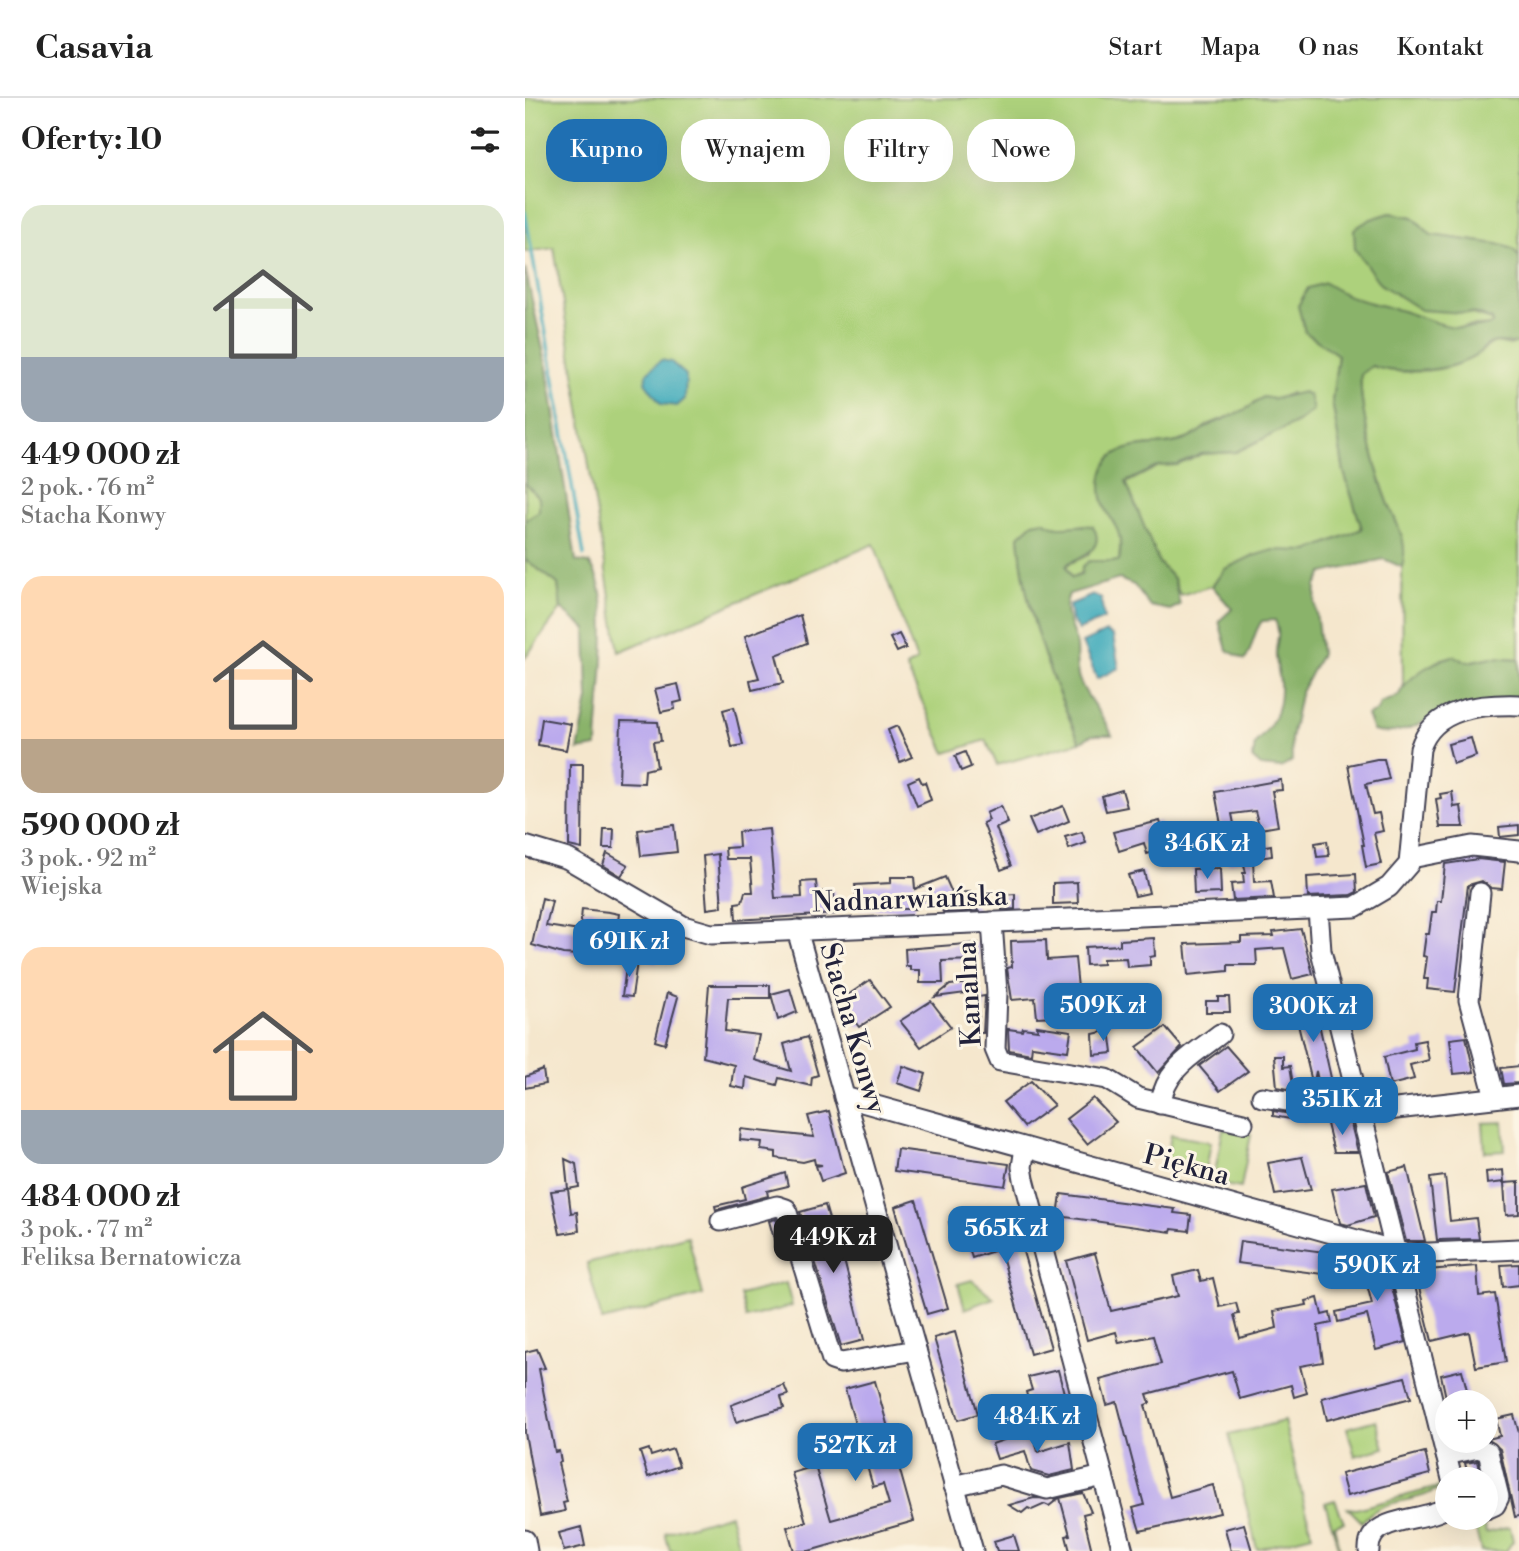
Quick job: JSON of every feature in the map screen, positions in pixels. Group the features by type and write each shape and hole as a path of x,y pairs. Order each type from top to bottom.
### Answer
{"street":[{"path":"1519,705 1486,705 1463,710 1441,720 1426,733 1420,749 1411,858 1472,846 1519,851"},
{"name":"Nadnarwiańska","path":"525,846 568,859 693,930 711,933 1364,905 1396,880 1411,858"},
{"path":"1479,893 1469,1000 1495,1097"},
{"path":"1318,909 1321,951 1449,1467"},
{"name":"Kanalna","path":"992,922 997,993 995,1049 1000,1061 1112,1081 1138,1098 1243,1123"},
{"name":"Stacha Konwy","path":"797,930 973,1551"},
{"path":"1160,1104 1164,1085 1171,1073 1220,1034"},
{"path":"1262,1097 1361,1113 1519,1095"},
{"name":"Piękna","path":"844,1097 1395,1252 1420,1256 1519,1249"},
{"name":"Stacha Konwy","path":"857,1142 867,1122 890,1111"},
{"path":"1025,1148 1021,1167 1123,1551"},
{"path":"721,1221 777,1206 786,1209 832,1360 841,1363 916,1350"},
{"path":"1446,1455 1478,1448 1488,1452 1492,1467"},
{"path":"954,1486 1001,1475 1053,1489 1103,1476"},
{"path":"1369,1551 1369,1541 1376,1531 1435,1511"}],"green space":[{"path":"525,98 1519,98 1519,258 1514,250 1504,245 1431,235 1413,217 1390,213 1380,284 1392,291 1492,320 1492,325 1446,328 1402,311 1362,303 1336,290 1305,332 1338,355 1332,401 1344,472 1362,529 1308,551 1293,552 1225,569 1212,586 1180,595 1174,579 1159,563 1126,483 1159,466 1188,461 1201,454 1236,452 1298,422 1291,393 1274,400 1263,397 1244,410 1210,424 1187,439 1125,450 1108,468 1101,485 1113,522 1121,532 1119,561 1101,562 1071,578 1066,565 1089,555 1084,525 1069,528 1050,526 1019,537 1032,616 1058,692 1080,742 997,765 986,740 946,753 906,667 917,661 874,544 619,652 554,248 525,252"},
{"path":"1390,213 1413,217 1431,235 1504,245 1514,250 1519,258 1519,342 1492,343 1465,361 1439,368 1396,371 1372,366 1361,374 1362,404 1369,440 1403,543 1402,567 1384,559 1323,573 1316,586 1315,603 1321,654 1300,694 1291,739 1292,761 1281,768 1261,766 1253,759 1255,743 1274,717 1280,694 1276,656 1277,625 1275,620 1262,621 1245,660 1227,650 1219,621 1232,609 1212,586 1225,569 1250,557 1273,550 1308,551 1362,529 1344,472 1332,401 1338,355 1305,332 1298,306 1308,288 1325,283 1354,298 1446,325 1468,328 1492,324 1492,320 1478,314 1421,310 1380,284 1355,249 1354,229 1371,219"},
{"path":"525,268 547,368 576,561 589,563 602,599 604,624 597,747 578,750 588,699 586,629 561,609 558,584 525,559 525,520 539,511 539,498 525,483"},
{"path":"1496,342 1510,345 1519,342 1519,659 1492,657 1468,662 1453,656 1439,660 1403,686 1403,543 1369,440 1362,404 1361,374 1372,365 1410,372 1450,366 1474,357"},
{"path":"1303,392 1309,395 1313,410 1298,422 1236,452 1201,454 1178,465 1159,466 1126,482 1159,563 1174,579 1180,605 1170,610 1150,606 1134,585 1119,579 1069,594 1066,608 1075,639 1079,679 1112,735 1092,735 1080,742 1048,667 1032,616 1019,536 1033,523 1044,521 1062,527 1093,526 1097,541 1095,546 1066,565 1072,578 1081,575 1082,567 1089,561 1119,561 1117,528 1105,506 1101,486 1104,469 1111,458 1135,447 1189,438 1209,425 1245,410 1263,397 1274,399"},
{"path":"525,483 539,498 539,511 525,520"},
{"path":"525,559 558,584 561,609 525,658"},
{"path":"1453,656 1468,662 1492,657 1519,659 1519,697 1431,718 1403,730 1373,731 1367,715 1377,711 1380,703 1398,696 1408,682 1421,671"},
{"path":"1503,1122 1505,1151 1485,1152 1483,1123"},
{"path":"1223,1129 1251,1134 1241,1188 1213,1183"},
{"path":"1171,1135 1211,1142 1206,1170 1166,1162"},
{"path":"688,1236 703,1295 602,1321 587,1263"},
{"path":"972,1280 994,1298 965,1309 958,1284"},
{"path":"786,1283 792,1306 746,1318 740,1295"},
{"path":"1376,1420 1384,1448 1355,1456 1347,1428"},
{"path":"1284,1421 1312,1535 1257,1549 1229,1435"},
{"path":"1435,1488 1432,1492 1380,1508 1362,1522 1348,1508 1356,1509"},
{"path":"1335,1500 1344,1522 1334,1525 1340,1551 1325,1503"},
{"path":"730,1514 740,1551 670,1551 665,1533"},
{"path":"1510,1527 1513,1541 1506,1551 1481,1551 1476,1530 1485,1530 1486,1533"}],"water":[{"path":"661,360 671,362 686,375 685,399 677,406 661,404 645,382 647,373"},
{"path":"1093,595 1101,598 1104,619 1079,630 1071,620 1069,605"},
{"path":"1106,632 1113,636 1119,668 1097,679 1082,643"}],"building":[{"path":"800,615 807,643 776,655 783,683 752,690 750,680 759,678 745,636"},
{"path":"899,634 906,648 897,652 890,638"},
{"path":"678,684 682,701 674,703 675,709 661,712 655,689"},
{"path":"734,707 743,745 732,747 723,710"},
{"path":"542,719 571,724 566,750 538,745"},
{"path":"621,721 658,722 661,741 653,742 657,767 645,770 644,783 619,782"},
{"path":"897,726 912,757 900,762 888,730"},
{"path":"1471,738 1476,756 1453,764 1448,744"},
{"path":"965,752 971,767 961,771 955,756"},
{"path":"1384,759 1389,779 1366,784 1373,814 1379,813 1383,831 1374,833 1381,864 1366,867 1348,765"},
{"path":"570,764 583,764 582,849 569,846"},
{"path":"919,777 922,783 925,782 931,800 917,806 908,782"},
{"path":"1281,780 1282,790 1272,791 1278,826 1260,829 1255,811 1232,814 1237,839 1224,841 1215,792"},
{"path":"1122,790 1127,807 1106,811 1102,796"},
{"path":"1452,792 1454,807 1461,806 1464,827 1440,827 1436,799 1441,798 1440,794"},
{"path":"1001,806 1008,823 996,828 1011,866 1001,870 983,823 989,820 986,813"},
{"path":"1063,806 1069,821 1036,835 1029,819"},
{"path":"1160,821 1168,848 1147,854 1144,843 1119,851 1113,832"},
{"path":"674,825 677,852 641,856 638,830"},
{"path":"1519,825 1519,835 1500,837 1499,827"},
{"path":"604,829 614,829 613,848 603,848"},
{"path":"769,829 775,898 802,897 801,882 816,881 817,892 834,891 835,914 736,920 735,903 742,902 745,892 753,892 750,859 726,859 725,848 739,847 738,832"},
{"path":"1082,832 1086,843 1069,849 1065,837"},
{"path":"1327,841 1329,856 1317,857 1315,843"},
{"path":"1271,845 1272,856 1253,859 1254,882 1271,881 1274,898 1233,900 1231,884 1244,883 1243,873 1246,873 1243,860 1228,863 1227,854"},
{"path":"607,853 628,865 621,876 603,865"},
{"path":"718,854 722,907 707,909 703,856"},
{"path":"1478,859 1505,862 1502,889 1491,888 1482,881 1468,885 1455,992 1427,989 1428,979 1424,979 1427,957 1423,956 1426,934 1429,934 1432,912 1436,912 1437,901 1441,901 1445,864"},
{"path":"1220,868 1221,893 1194,894 1193,869"},
{"path":"1144,871 1149,893 1135,896 1128,875"},
{"path":"1356,874 1357,892 1351,895 1308,897 1307,877"},
{"path":"891,877 914,877 915,889 945,877 952,893 970,892 978,911 943,912 937,900 915,900 915,909 859,909 855,885 891,883"},
{"path":"1077,882 1078,903 1053,904 1053,883"},
{"path":"1015,894 1015,909 1002,910 1002,895"},
{"path":"542,898 552,901 546,926 580,931 582,909 609,912 619,914 616,936 596,933 593,956 563,954 532,945"},
{"path":"1301,929 1313,974 1292,979 1284,948 1256,950 1257,965 1228,965 1228,971 1188,975 1185,944 1241,942 1241,937 1274,936 1273,932"},
{"path":"656,935 670,943 656,963 641,955"},
{"path":"1154,938 1155,956 1150,957 1150,965 1127,967 1126,958 1103,959 1103,964 1086,965 1085,947 1120,945 1120,940"},
{"path":"1046,940 1047,960 1075,958 1079,998 1053,1001 1055,1016 1037,1017 1035,998 1012,1000 1007,968 1012,967 1011,941"},
{"path":"978,943 979,960 942,961 943,983 920,983 920,970 910,970 910,966 906,966 905,949"},
{"path":"627,961 637,962 632,997 622,996"},
{"path":"870,980 890,1007 859,1027 839,1001"},
{"path":"973,983 974,992 935,997 950,985"},
{"path":"709,985 770,985 770,998 728,998 725,1031 759,1035 754,1060 791,1071 784,1044 807,1037 818,1075 812,1077 811,1086 779,1078 777,1085 746,1077 745,1089 731,1086 734,1065 703,1057"},
{"path":"1113,988 1118,1021 1107,1023 1105,1011 1081,1013 1079,991"},
{"path":"790,989 797,1012 778,1020 771,994"},
{"path":"667,993 678,997 665,1044 655,1041"},
{"path":"985,996 983,1033 979,1033 978,997"},
{"path":"1308,996 1310,1002 1314,1001 1335,1096 1321,1094 1316,1071 1313,1086 1292,1000"},
{"path":"1218,997 1229,997 1230,1012 1206,1012 1206,1001 1218,1001"},
{"path":"931,1001 951,1027 921,1047 900,1021"},
{"path":"1037,1026 1071,1031 1068,1051 1032,1046 1031,1054 1009,1050 1008,1029 1038,1030"},
{"path":"1165,1027 1182,1047 1158,1073 1137,1047"},
{"path":"1110,1030 1113,1053 1094,1055 1093,1034"},
{"path":"1466,1037 1474,1072 1454,1074 1450,1039"},
{"path":"1425,1040 1429,1060 1410,1065 1414,1079 1390,1085 1384,1057 1415,1049 1414,1042"},
{"path":"1226,1046 1248,1071 1220,1091 1199,1066"},
{"path":"1274,1056 1283,1056 1283,1067 1290,1066 1294,1090 1277,1087"},
{"path":"903,1066 926,1074 921,1091 897,1083"},
{"path":"1519,1066 1519,1083 1504,1084 1501,1068"},
{"path":"543,1070 545,1084 525,1088 525,1077"},
{"path":"1031,1081 1054,1105 1024,1127 1003,1102"},
{"path":"1093,1098 1116,1122 1087,1144 1066,1119"},
{"path":"829,1111 845,1173 821,1181 816,1166 822,1165 815,1164 814,1159 803,1162 776,1158 776,1152 761,1150 762,1142 740,1140 741,1129 814,1137 808,1116"},
{"path":"1273,1111 1308,1117 1307,1122 1273,1116"},
{"path":"1326,1120 1351,1124 1358,1152 1334,1152"},
{"path":"897,1149 1009,1164 1005,1186 894,1171"},
{"path":"1302,1157 1311,1190 1275,1195 1268,1163"},
{"path":"565,1159 576,1164 579,1187 568,1189"},
{"path":"1407,1167 1425,1241 1406,1241 1388,1172"},
{"path":"1503,1170 1504,1182 1487,1184 1486,1172"},
{"path":"785,1173 788,1186 767,1191 768,1196 716,1210 715,1206 745,1199 742,1187"},
{"path":"1445,1176 1450,1221 1476,1218 1479,1239 1437,1240 1430,1178"},
{"path":"1519,1182 1519,1214 1506,1215 1504,1183"},
{"path":"1366,1183 1374,1217 1348,1225 1340,1223 1332,1189"},
{"path":"568,1189 571,1213 577,1212 579,1231 560,1234 551,1191"},
{"path":"1061,1194 1175,1209 1174,1213 1191,1215 1189,1231 1172,1229 1171,1232 1058,1216"},
{"path":"916,1200 948,1308 927,1314 895,1207"},
{"path":"825,1205 841,1261 844,1260 864,1340 841,1346 800,1212"},
{"path":"1010,1207 1051,1348 1030,1354 1000,1249 972,1258 967,1240 954,1244 949,1222"},
{"path":"776,1219 783,1240 775,1242 769,1221"},
{"path":"1240,1241 1325,1252 1322,1274 1237,1263"},
{"path":"1354,1252 1386,1264 1406,1342 1376,1350 1367,1315 1338,1322 1336,1312 1372,1304 1365,1277 1349,1273"},
{"path":"1095,1253 1111,1311 1178,1296 1173,1276 1198,1270 1201,1281 1213,1278 1220,1307 1236,1303 1239,1314 1234,1315 1240,1338 1277,1328 1274,1311 1307,1305 1306,1301 1318,1298 1322,1315 1330,1313 1332,1323 1318,1326 1323,1362 1300,1366 1307,1393 1294,1397 1291,1385 1240,1399 1232,1371 1147,1394 1150,1403 1145,1405 1170,1497 1213,1485 1220,1513 1140,1531 1133,1508 1144,1505 1117,1402 1107,1405 1100,1380 1161,1364 1153,1336 1119,1343 1116,1332 1087,1340 1066,1261"},
{"path":"1519,1264 1519,1285 1503,1287 1501,1265"},
{"path":"1477,1266 1479,1296 1495,1294 1506,1362 1476,1367 1469,1332 1432,1341 1415,1271"},
{"path":"955,1332 978,1414 958,1420 934,1338"},
{"path":"537,1349 545,1368 539,1369 555,1452 559,1451 561,1462 558,1463 567,1502 563,1503 565,1511 540,1516 525,1433 525,1352"},
{"path":"1058,1370 1071,1420 1036,1429 1026,1392 1032,1390 1028,1377"},
{"path":"1462,1370 1467,1390 1444,1390 1441,1375"},
{"path":"1405,1377 1411,1398 1327,1420 1322,1398"},
{"path":"875,1381 914,1521 809,1551 794,1551 787,1527 806,1522 792,1473 815,1466 831,1520 889,1504 883,1484 873,1487 845,1389"},
{"path":"784,1385 788,1395 781,1397 784,1408 736,1422 731,1405"},
{"path":"1514,1415 1519,1433 1519,1516 1515,1517 1498,1447 1498,1419"},
{"path":"1032,1430 1038,1452 1070,1442 1074,1470 1049,1476 1031,1471 1025,1451 997,1459 992,1444"},
{"path":"649,1449 651,1456 673,1449 679,1466 648,1477 640,1452"},
{"path":"1425,1452 1430,1474 1347,1496 1341,1474"},
{"path":"1478,1461 1479,1467 1466,1467 1465,1463"},
{"path":"1083,1493 1091,1512 1083,1514 1092,1551 1070,1551 1066,1536 1070,1535 1060,1498"},
{"path":"1034,1498 1058,1499 1049,1506 1045,1504 1032,1510 1028,1508 1022,1513 1009,1505"},
{"path":"1244,1524 1252,1551 1231,1551 1225,1529"},
{"path":"581,1527 585,1546 564,1551 559,1533"},
{"path":"1014,1535 1019,1551 997,1551 994,1541"}],"waterway":[{"path":"525,212 584,555"}]}
